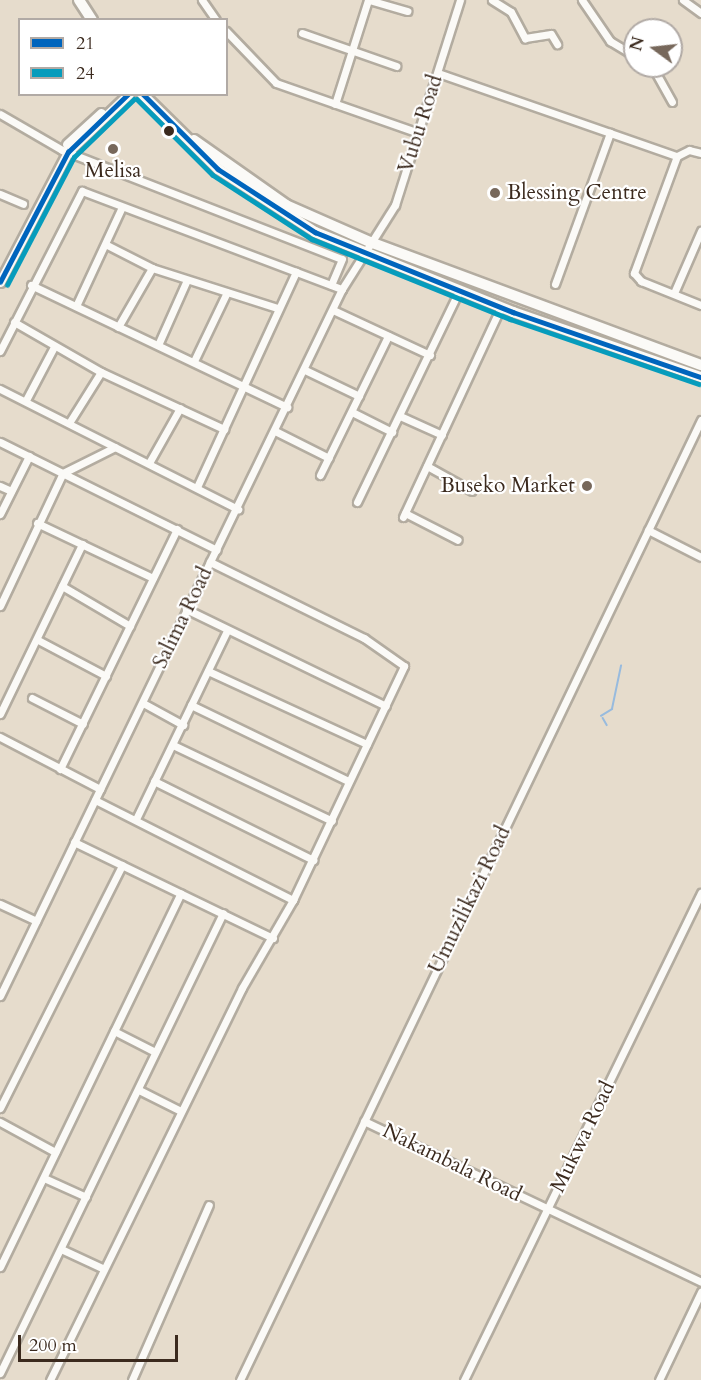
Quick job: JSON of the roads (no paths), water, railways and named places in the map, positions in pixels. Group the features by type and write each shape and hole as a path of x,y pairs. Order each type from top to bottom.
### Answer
{"main road":[{"path":"73,0 85,18"},
{"path":"79,0 91,18"},
{"path":"0,268 65,151 120,96"},
{"path":"0,282 65,151 127,96"},
{"path":"144,96 218,169 281,214 361,254 501,307 701,377"},
{"path":"152,96 191,138 231,168 286,204 370,242 701,365"}],"street":[{"path":"202,0 215,18"},
{"path":"335,104 368,0 407,11"},
{"name":"Vubu Road","path":"370,242 395,205 460,0"},
{"path":"492,0 511,12 525,38 551,34 557,44"},
{"path":"582,0 610,40 623,48"},
{"path":"683,0 701,14"},
{"path":"228,33 276,83 419,133"},
{"path":"302,33 396,66"},
{"path":"438,73 677,156"},
{"path":"659,78 672,102"},
{"path":"0,114 65,151 342,260 331,285"},
{"path":"555,284 610,133"},
{"path":"701,153 689,150 677,156 634,273 701,305"},
{"path":"0,351 31,285 82,191 342,289"},
{"path":"0,194 23,204"},
{"path":"76,306 107,245 122,207"},
{"path":"674,293 701,231"},
{"name":"Salima Road","path":"0,996 4,979 36,921 143,703 186,609 238,509 342,289 370,242"},
{"path":"107,245 152,268 277,308"},
{"path":"118,327 152,268"},
{"path":"197,487 277,308 296,272"},
{"path":"158,345 187,280"},
{"path":"31,285 287,407"},
{"path":"357,502 459,291"},
{"path":"194,361 227,292"},
{"path":"458,540 404,515 501,307"},
{"path":"333,310 430,355"},
{"path":"14,322 101,372 224,429"},
{"path":"320,475 388,336"},
{"path":"26,400 54,347"},
{"path":"305,370 359,396"},
{"path":"69,423 101,372"},
{"path":"0,389 26,400 238,509"},
{"path":"149,463 180,408"},
{"path":"352,412 392,432"},
{"path":"400,416 442,435"},
{"name":"Umuzilikazi Road","path":"240,1380 701,420"},
{"path":"275,431 330,458"},
{"path":"0,442 217,550"},
{"path":"0,606 63,473 115,447"},
{"path":"0,514 29,456"},
{"path":"427,466 472,490"},
{"path":"0,486 11,491"},
{"path":"38,523 153,578"},
{"path":"60,769 177,529"},
{"path":"648,531 701,557"},
{"path":"0,714 38,640 82,544"},
{"path":"50,1380 242,988 293,900 332,821 348,781 402,675 400,658 210,562"},
{"path":"62,586 130,627"},
{"path":"186,609 227,631 386,706"},
{"path":"136,819 227,631"},
{"path":"38,640 106,676"},
{"path":"208,671 367,744"},
{"path":"32,698 82,724"},
{"path":"143,703 183,724"},
{"path":"191,705 348,781"},
{"path":"0,737 100,789"},
{"path":"173,745 332,821"},
{"path":"154,782 313,860"},
{"path":"95,800 293,900"},
{"path":"74,842 273,938"},
{"path":"0,1106 122,865"},
{"path":"0,1267 182,893"},
{"name":"Mukwa Road","path":"464,1380 701,893"},
{"path":"0,904 36,921"},
{"path":"0,1373 3,1359 61,1250 223,913"},
{"path":"114,1031 155,1052"},
{"path":"139,1090 182,1111"},
{"name":"Nakambala Road","path":"364,1121 701,1282"},
{"path":"0,1122 55,1152"},
{"path":"44,1178 86,1197"},
{"path":"132,1380 209,1205"},
{"path":"61,1250 104,1269"},
{"path":"659,1380 701,1292"}],"waterway":[{"path":"601,716 612,709 621,666"},
{"path":"603,718 607,725"}],"place":[{"name":"Melisa","path":"113,149"},
{"name":"Blessing Centre","path":"495,193"},
{"name":"Buseko Market","path":"587,486"}]}
